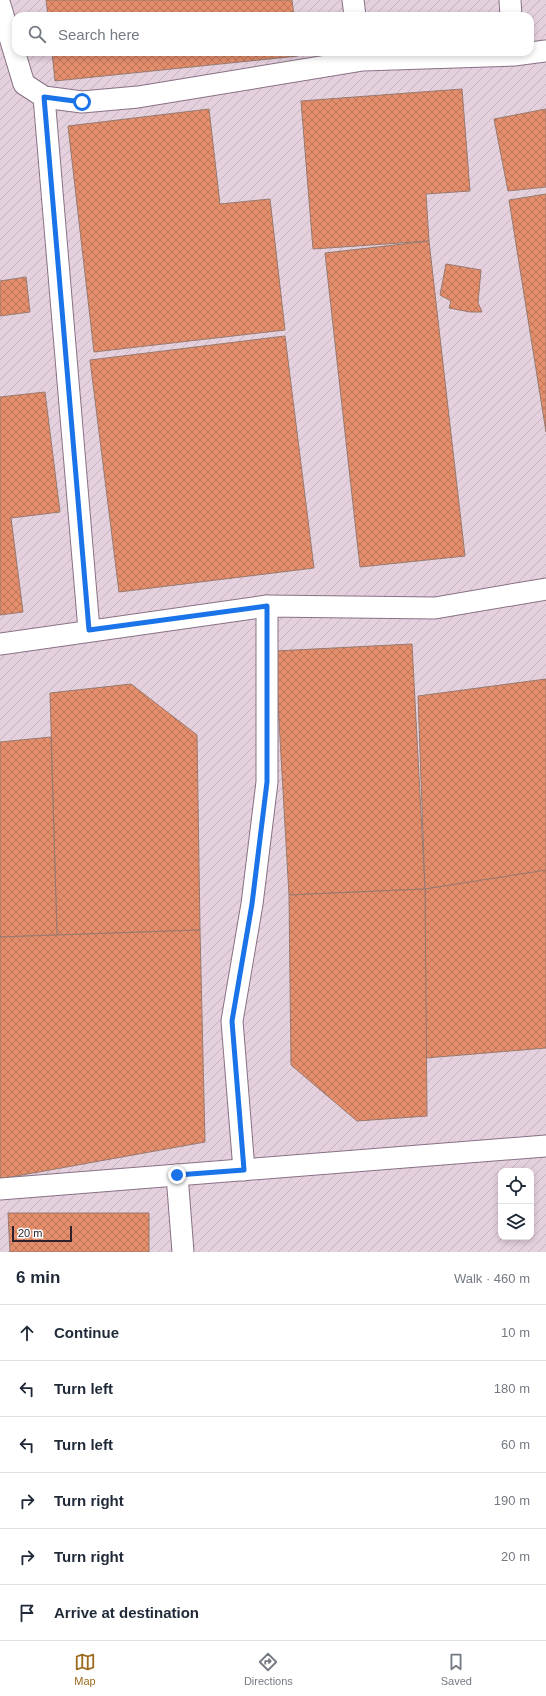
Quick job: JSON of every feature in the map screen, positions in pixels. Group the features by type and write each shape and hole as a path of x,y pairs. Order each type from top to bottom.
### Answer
{"street":[{"path":"353,0 354,12"},
{"path":"510,0 511,12"},
{"path":"0,5 12,44"},
{"path":"534,52 546,51"},
{"path":"15,56 24,84 44,97 82,102 138,97 362,56"},
{"path":"44,97 89,630"},
{"path":"0,644 89,630 267,606 435,608 546,589"},
{"path":"244,1170 232,1021 252,904 267,782 267,606"},
{"path":"0,1189 546,1146"},
{"path":"177,1175 183,1252"}],"shaded area":[{"path":"0,0 546,0 546,1252 0,1252"}],"building":[{"path":"46,0 292,0 294,12 48,12"},
{"path":"52,56 298,56 55,81"},
{"path":"462,89 470,191 426,194 429,241 313,249 301,101"},
{"path":"209,109 220,204 270,199 285,330 94,352 68,126"},
{"path":"546,109 546,187 508,191 494,119"},
{"path":"546,194 546,432 509,200"},
{"path":"429,241 465,556 360,567 325,253"},
{"path":"446,264 481,270 478,303 482,312 470,312 449,308 451,301 440,295"},
{"path":"26,277 30,312 0,316 0,281"},
{"path":"285,336 314,568 119,592 90,360"},
{"path":"45,392 60,512 11,518 23,612 0,615 0,397"},
{"path":"412,644 425,889 289,895 275,651"},
{"path":"546,679 546,871 425,889 418,696"},
{"path":"131,684 197,735 200,930 57,935 50,693"},
{"path":"51,737 57,935 0,937 0,742"},
{"path":"546,870 546,1048 426,1058 425,889"},
{"path":"425,889 427,1116 357,1121 291,1065 289,895"},
{"path":"200,930 205,1142 0,1179 0,937"},
{"path":"8,1213 149,1213 149,1252 10,1252"}],"route":[{"path":"82,102 44,97 89,630 267,606 267,782 252,904 232,1021 244,1170 177,1175"}]}
